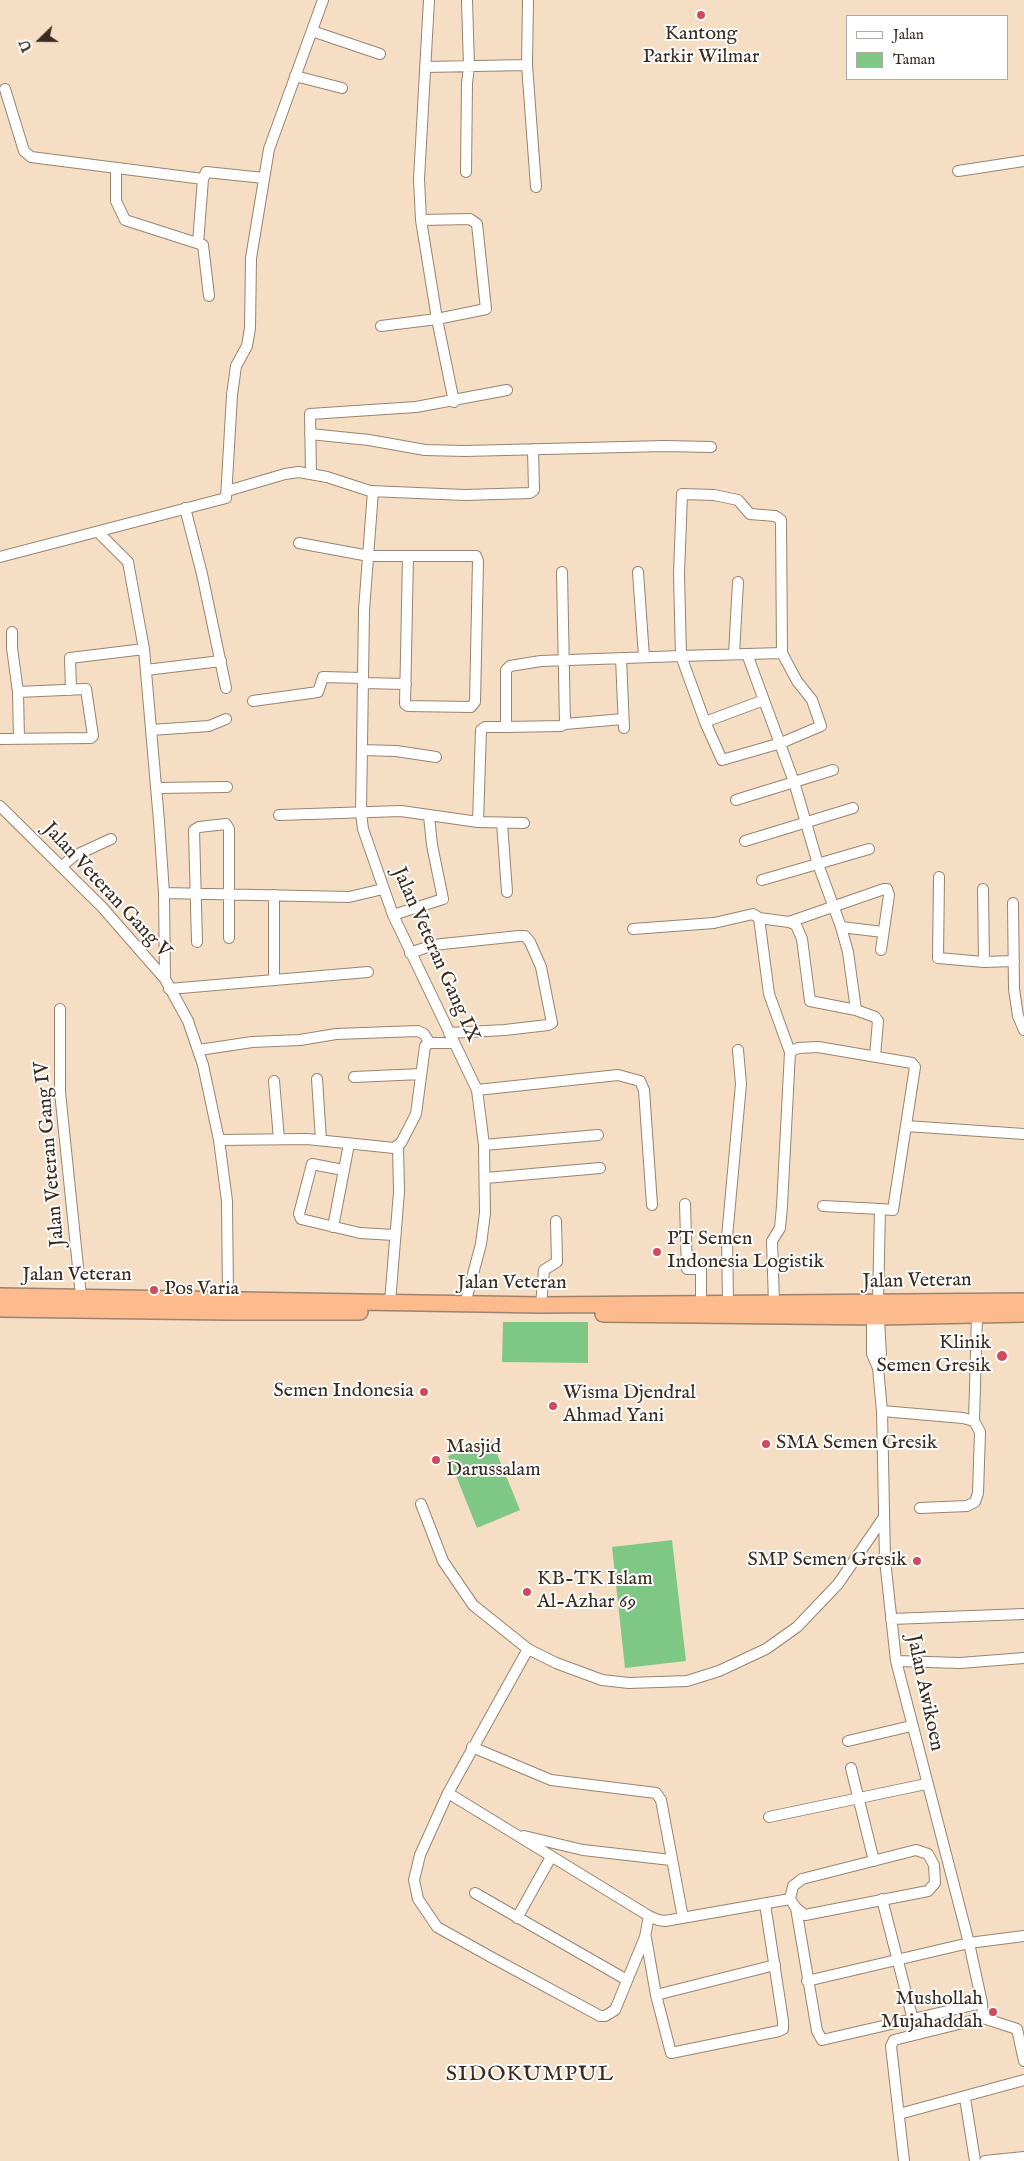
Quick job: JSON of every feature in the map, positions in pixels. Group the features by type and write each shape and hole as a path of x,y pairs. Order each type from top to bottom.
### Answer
{"highway":[{"name":"Jalan Veteran","path":"0,1296 81,1296 155,1303 441,1312 875,1310 1024,1301"},
{"name":"Jalan Veteran","path":"203,1305 228,1299 541,1305 728,1302 977,1315 1024,1314"},
{"name":"Jalan Veteran","path":"0,1309 155,1303"}],"street":[{"path":"0,557 226,498 232,395 236,366 246,346 250,328 251,258 269,149 322,0"},
{"path":"429,0 426,67 420,124 421,220 437,320 454,402"},
{"path":"466,172 467,83 469,67 468,0"},
{"path":"528,0 527,66 536,187"},
{"path":"312,31 380,54"},
{"path":"426,67 527,66"},
{"path":"295,76 342,88"},
{"path":"5,89 24,151 28,156 203,179"},
{"path":"958,171 1024,162"},
{"path":"116,168 116,201 125,220 203,245 209,296"},
{"path":"198,243 203,179 206,172 211,171 264,178"},
{"path":"381,326 437,320 486,309 477,224 470,219 421,220"},
{"path":"311,474 308,415 312,413 416,407 454,402 507,390"},
{"path":"310,434 369,440 425,450 711,447"},
{"path":"227,491 298,472 372,491 466,495 530,493 534,490 533,449"},
{"name":"Jalan Veteran Gang IX","path":"372,491 364,610 361,813 363,829 383,889 410,953 477,1090 486,1178 484,1228 465,1304"},
{"path":"685,493 738,500 750,514 775,516 781,520 782,653 797,681 812,700 821,726 781,743 722,760 705,722 681,656 680,496 685,493"},
{"path":"185,508 202,574 226,688"},
{"path":"98,532 128,560 144,649 150,730 157,788 164,893 165,979"},
{"path":"299,543 369,556 474,554 477,558 475,702 471,707 408,706 404,698 406,684 408,556"},
{"path":"562,572 565,724"},
{"path":"638,572 644,657"},
{"path":"734,654 738,582"},
{"path":"12,632 13,658 18,692 20,739"},
{"path":"71,690 70,658 144,649"},
{"path":"506,728 507,668 524,662 782,653"},
{"path":"747,654 781,743 818,864 835,907 848,952 856,1010"},
{"path":"478,822 480,730 485,727 506,728 624,723 621,658"},
{"path":"146,670 221,661"},
{"path":"253,701 318,692 323,676 406,684"},
{"path":"0,739 91,738 93,736 86,689 18,692"},
{"path":"705,722 764,700"},
{"path":"150,730 209,726 226,720"},
{"path":"362,750 396,751 436,757"},
{"path":"736,800 833,770"},
{"path":"157,788 227,787"},
{"name":"Jalan Veteran Gang V","path":"0,806 102,907 165,979 188,1021 199,1050 219,1140 227,1201 228,1299"},
{"path":"745,842 853,808"},
{"path":"279,815 402,811 478,822 524,823"},
{"path":"394,915 443,899 432,846 429,816"},
{"path":"502,823 507,892"},
{"path":"196,942 194,830 199,827 226,824 229,829 229,938"},
{"path":"62,866 74,856 111,839"},
{"path":"762,880 869,849"},
{"path":"939,877 938,958 984,962 1014,961"},
{"path":"164,893 349,897 383,889"},
{"path":"789,922 887,889 889,896 881,950"},
{"path":"983,889 984,962"},
{"path":"274,895 274,980"},
{"path":"1013,903 1014,988 1017,1010 1024,1030"},
{"path":"633,929 714,923 753,914 759,918 789,922 796,925 802,938 810,1001 856,1010 878,1018 875,1056"},
{"path":"759,918 769,994 790,1052 780,1228 772,1241 774,1303"},
{"path":"841,927 883,932"},
{"path":"390,1302 399,1192 398,1146 416,1114 425,1046 452,1038 552,1023 541,967 530,942 525,936 433,946 410,953"},
{"path":"170,989 368,972"},
{"name":"Jalan Veteran Gang IV","path":"60,1010 60,1092 81,1296"},
{"path":"199,1050 252,1042 300,1040 336,1034 418,1031 424,1034 430,1043"},
{"path":"790,1052 798,1048 818,1047 912,1064 915,1068 893,1210 823,1206"},
{"path":"728,1302 727,1238 741,1084 738,1050"},
{"path":"354,1077 421,1074"},
{"path":"477,1090 618,1074 640,1081 644,1090 652,1205"},
{"path":"317,1079 321,1140"},
{"path":"274,1081 279,1139"},
{"path":"906,1126 1024,1134"},
{"path":"484,1145 598,1135"},
{"path":"219,1140 321,1140 388,1149 398,1146"},
{"path":"333,1227 349,1144"},
{"path":"343,1170 312,1164 299,1214 305,1222 360,1233 394,1235"},
{"path":"486,1178 600,1168"},
{"path":"685,1204 687,1270 700,1269 701,1302"},
{"name":"Jalan Awikoen","path":"880,1210 875,1310 881,1355 878,1368 882,1411 885,1560 896,1661 926,1784 969,1943 982,2003 983,2018"},
{"path":"541,1305 544,1270 557,1262 556,1221"},
{"path":"920,1508 967,1506 975,1502 978,1493 980,1432 974,1421 977,1315"},
{"path":"882,1411 963,1418 974,1421"},
{"path":"421,1504 443,1561 473,1605 528,1649 579,1672 602,1680 629,1684 687,1681 719,1672 766,1649 797,1627 838,1584 884,1517"},
{"path":"891,1619 1024,1614"},
{"path":"528,1649 472,1747 448,1793 420,1855 414,1880 418,1899 437,1927 600,2016 605,2016 615,2010 646,1937 649,1916"},
{"path":"896,1661 960,1663 1024,1658"},
{"path":"848,1741 911,1726"},
{"path":"472,1747 551,1780 656,1793 661,1800 683,1918"},
{"path":"851,1768 874,1861"},
{"path":"769,1817 926,1784"},
{"path":"448,1793 649,1916 666,1921 765,1904 793,1904 805,1915 928,1891 935,1883 934,1865 928,1854 916,1850 802,1878 793,1886 793,1904 817,2031 822,2040 982,2003"},
{"path":"517,1834 584,1850 671,1860"},
{"path":"517,1918 551,1857"},
{"path":"934,1865 946,1861"},
{"path":"475,1893 628,1980"},
{"path":"882,1899 912,2020"},
{"path":"646,1937 656,1995 671,2053 779,2031 783,2029 783,2021 765,1904"},
{"path":"807,1981 969,1943 1024,1936"},
{"path":"656,1995 775,1965"},
{"path":"904,2161 891,2046 894,2040 983,2018 1017,2029 1024,2061"},
{"path":"899,2114 965,2098 1024,2080"},
{"path":"965,2098 975,2161"},
{"path":"985,2161 1024,2157"}],"green space":[{"path":"503,1322 588,1322 588,1363 502,1362"},
{"path":"491,1439 520,1510 477,1528 448,1456"},
{"path":"672,1540 686,1661 625,1668 612,1547"}],"place":[{"name":"Kantong Parkir Wilmar","path":"701,15"},
{"name":"PT Semen Indonesia Logistik","path":"657,1252"},
{"name":"Pos Varia","path":"154,1290"},
{"name":"Klinik Semen Gresik","path":"1002,1356"},
{"name":"Semen Indonesia","path":"424,1392"},
{"name":"Wisma Djendral Ahmad Yani","path":"553,1406"},
{"name":"SMA Semen Gresik","path":"766,1444"},
{"name":"Masjid Darussalam","path":"436,1460"},
{"name":"SMP Semen Gresik","path":"917,1561"},
{"name":"KB-TK Islam Al-Azhar 69","path":"527,1592"},
{"name":"Mushollah Mujahaddah","path":"993,2012"}],"district":[{"name":"SIDOKUMPUL","path":"530,2075"}]}
